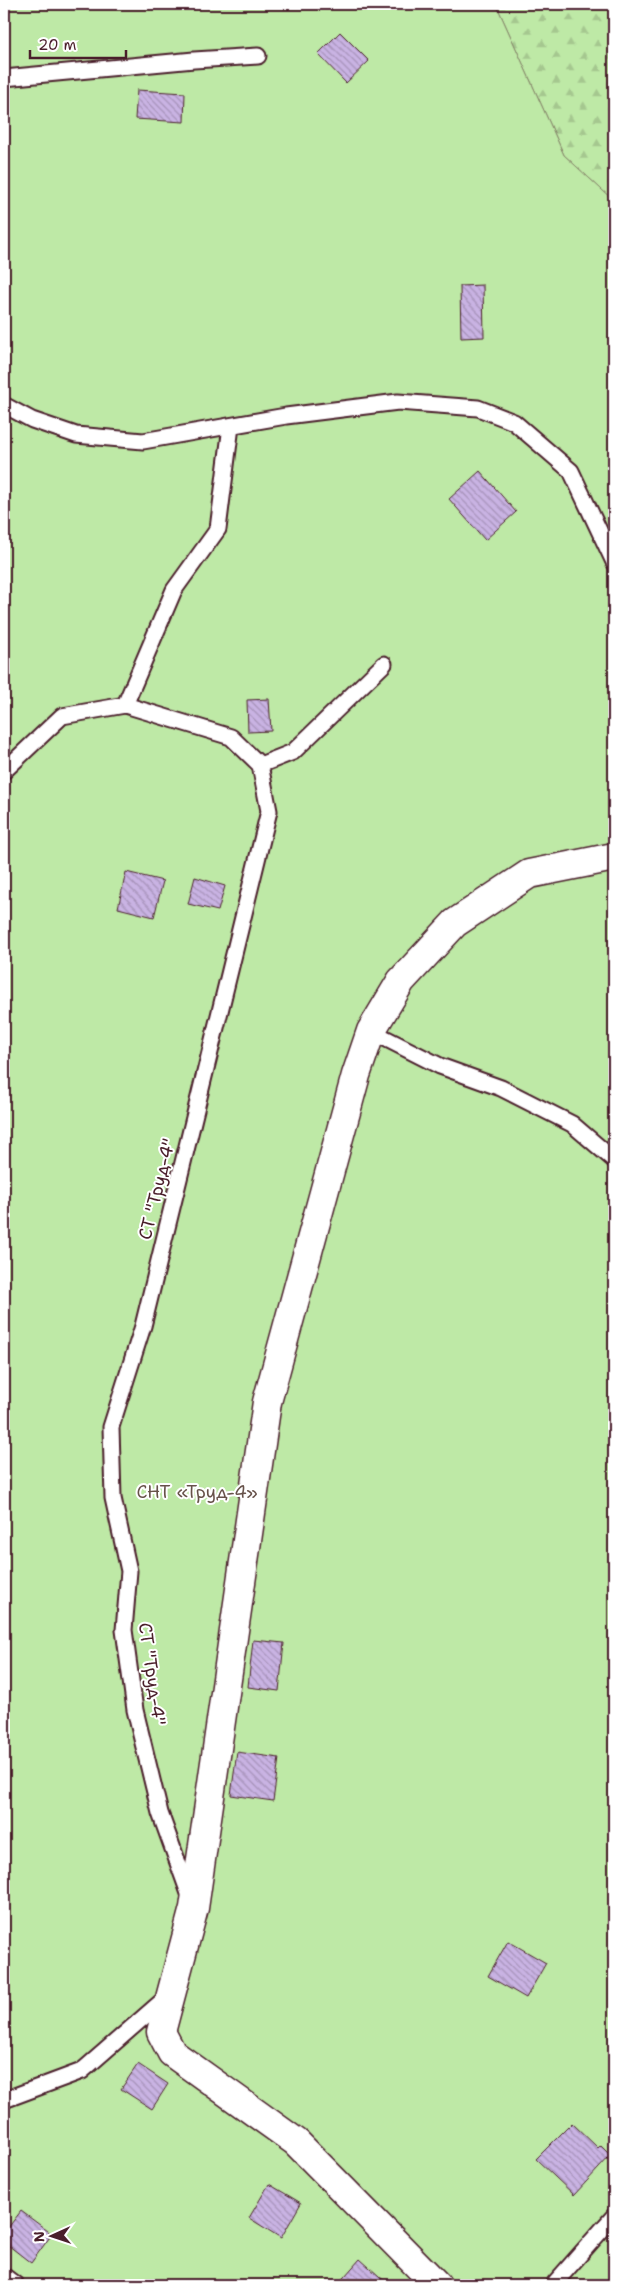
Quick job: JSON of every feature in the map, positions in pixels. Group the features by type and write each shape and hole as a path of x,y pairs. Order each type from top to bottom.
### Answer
{"street":[{"path":"437,2285 296,2142 172,2053 161,2032 194,1908 267,1402 356,1075 371,1031 401,981 455,923 529,874 614,857"}],"lane":[{"path":"4,78 194,60 258,56"},
{"path":"4,405 32,420 76,436 143,440 286,416 398,402 478,408 514,422 570,470 614,562"},
{"path":"125,705 174,590 218,529 231,426"},
{"path":"4,771 62,716 125,705 231,737 260,765 294,752 384,664"},
{"name":"СТ \"Труд-4\"","path":"194,1908 160,1813 135,1710 124,1630 129,1571 114,1498 111,1426 143,1326 269,811 260,765"},
{"path":"371,1031 440,1066 501,1088 572,1124 614,1160"},
{"path":"4,2100 82,2070 173,1992"},
{"path":"553,2285 614,2216"},
{"path":"4,2276 16,2285"}],"green space":[{"name":"СНТ «Труд-4»","path":"4,4 496,4 564,155 614,201 614,2285 4,2285"},
{"path":"496,4 614,4 614,201 564,155"}],"building":[{"path":"340,32 369,61 346,83 318,54"},
{"path":"137,90 185,93 184,122 135,119"},
{"path":"483,285 484,337 461,338 460,286"},
{"path":"480,471 516,512 485,540 449,499"},
{"path":"269,699 271,731 248,732 247,700"},
{"path":"126,872 163,881 154,917 118,908"},
{"path":"195,877 225,886 218,911 188,904"},
{"path":"253,1640 284,1643 279,1691 248,1687"},
{"path":"237,1752 279,1758 273,1801 231,1795"},
{"path":"508,1941 546,1963 526,1998 488,1976"},
{"path":"138,2064 168,2084 152,2109 121,2089"},
{"path":"572,2123 598,2148 601,2145 611,2155 574,2195 536,2159"},
{"path":"269,2184 301,2203 281,2238 249,2218"},
{"path":"21,2211 52,2234 31,2263 4,2242 4,2233"},
{"path":"360,2259 389,2285 337,2285"}]}
